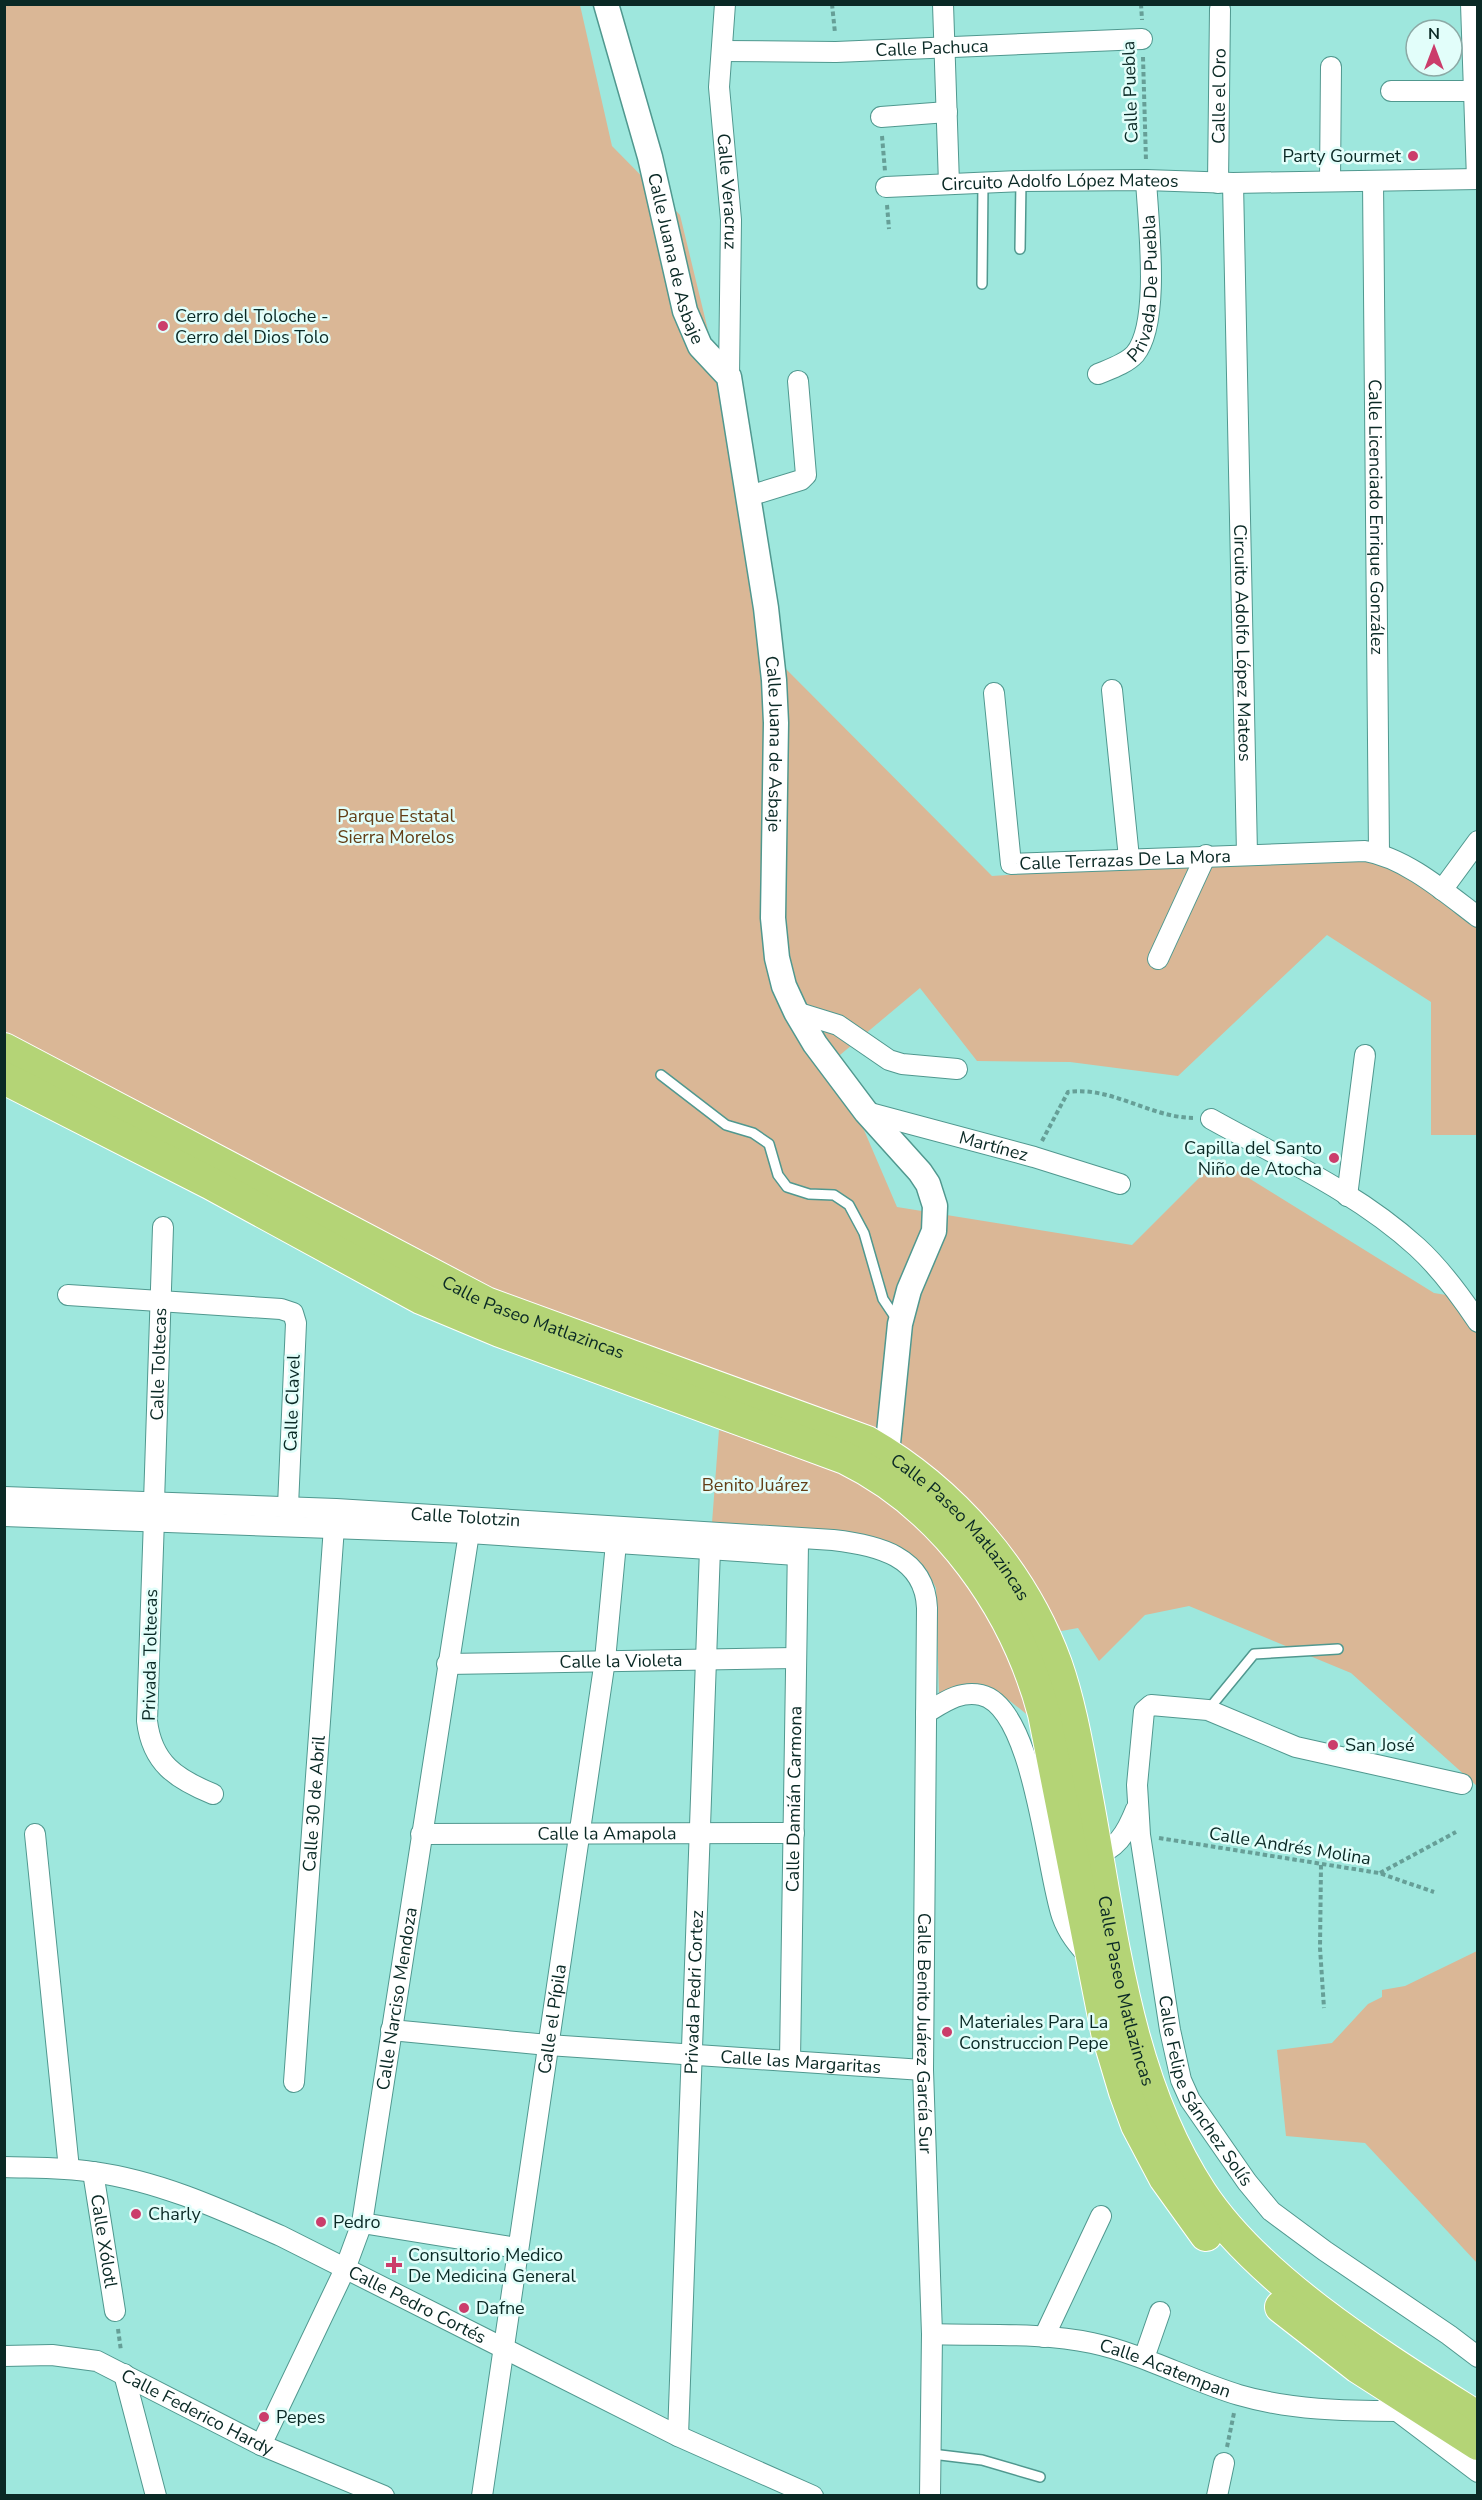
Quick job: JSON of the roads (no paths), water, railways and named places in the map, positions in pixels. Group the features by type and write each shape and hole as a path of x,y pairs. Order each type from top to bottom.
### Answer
{"highway":[{"name":"Calle Paseo Matlazincas","path":"4,1049 486,1303 843,1431 886,1453 937,1492 980,1535 1013,1582 1039,1626 1067,1701 1086,1858 1093,1962 1107,2032 1137,2125 1165,2178 1207,2236 1232,2264 1272,2300 1358,2367 1478,2444"},
{"name":"Calle Paseo Matlazincas","path":"4,1078 210,1183 421,1298 510,1336 845,1458 886,1480 919,1508 972,1566 992,1592 1020,1644 1044,1714 1086,1858 1138,2050 1161,2118 1201,2193 1236,2237 1292,2289 1478,2418"}],"street":[{"name":"Calle Juana de Asbaje","path":"606,4 653,168 685,311 703,351 729,376 749,496 774,680 776,723 773,918 777,958 796,1012 815,1044 866,1112 920,1172 928,1184 935,1206 934,1231 909,1290 900,1323 886,1453"},
{"name":"Calle Veracruz","path":"725,4 721,115 731,220 729,376"},
{"path":"944,4 949,184"},
{"path":"1471,4 1477,179"},
{"name":"Calle el Oro","path":"1220,9 1226,183"},
{"name":"Calle Pachuca","path":"722,51 836,52 1142,39"},
{"path":"1329,181 1331,67"},
{"path":"1391,91 1474,82"},
{"path":"881,117 947,112"},
{"name":"Circuito Adolfo López Mateos","path":"886,187 1021,181 1146,180 1226,183 1477,179"},
{"name":"Privada De Puebla","path":"1098,374 1134,355 1147,329 1150,292 1146,180"},
{"name":"Calle Licenciado Enrique González","path":"1373,181 1378,853"},
{"name":"Circuito Adolfo López Mateos","path":"1226,183 1246,854"},
{"path":"749,496 801,480 806,475 798,381"},
{"path":"1112,690 1129,858"},
{"name":"Calle Terrazas De La Mora","path":"994,693 1009,859 1014,865 1246,854"},
{"path":"1442,890 1478,841"},
{"path":"1246,854 1339,850 1378,853 1442,890 1478,917"},
{"path":"1158,959 1206,855"},
{"path":"796,1012 838,1025 895,1062 957,1069"},
{"path":"1347,1196 1365,1054"},
{"name":"Martínez","path":"866,1112 1034,1157 1120,1184"},
{"path":"1211,1119 1347,1196 1418,1247 1468,1294 1478,1322"},
{"name":"Calle Toltecas","path":"154,1510 163,1227"},
{"path":"69,1295 160,1301"},
{"name":"Calle Clavel","path":"160,1301 282,1309 293,1313 296,1323 288,1506"},
{"name":"Calle Tolotzin","path":"4,1497 334,1527 469,1533 710,1549 798,1547 849,1542 894,1556 918,1573"},
{"name":"Calle Tolotzin","path":"4,1516 288,1506 798,1547"},
{"name":"Privada Toltecas","path":"154,1510 147,1721 149,1739 151,1747 165,1765 188,1784 213,1794"},
{"name":"Calle 30 de Abril","path":"294,2082 334,1527"},
{"name":"Calle Narciso Mendoza","path":"261,2445 345,2270 362,2223 469,1533"},
{"name":"Calle el Pípila","path":"482,2496 605,1660 616,1543"},
{"name":"Calle Damián Carmona","path":"790,2060 798,1547"},
{"name":"Privada Pedri Cortez","path":"678,2436 710,1549"},
{"name":"Calle Benito Juárez García Sur","path":"918,1573 926,1593 923,2070 932,2334 930,2496"},
{"name":"Calle la Violeta","path":"447,1664 796,1658"},
{"path":"926,1713 957,1696 970,1694 991,1698 1006,1712 1019,1736 1027,1762 1063,1917 1075,1942 1093,1962"},
{"name":"Calle Felipe Sánchez Solís","path":"1208,1710 1151,1705 1144,1711 1137,1807 1174,2049 1181,2080 1199,2116 1246,2182 1271,2211 1325,2251 1449,2335 1478,2358"},
{"path":"1208,1710 1296,1747 1462,1784"},
{"path":"1086,1858 1120,1842 1137,1807"},
{"name":"Calle la Amapola","path":"421,1834 794,1833"},
{"path":"35,1834 69,2169"},
{"name":"Calle las Margaritas","path":"391,2030 548,2044 923,2070"},
{"name":"Calle Pedro Cortés","path":"4,2167 93,2172 154,2186 226,2211 678,2436 813,2496"},
{"name":"Calle Xólotl","path":"93,2172 115,2311"},
{"path":"1044,2337 1101,2216"},
{"path":"362,2223 517,2248"},
{"path":"1144,2358 1160,2312"},
{"name":"Calle Acatempan","path":"932,2334 1044,2337 1091,2343 1144,2358 1238,2395 1310,2408 1398,2411"},
{"name":"Calle Federico Hardy","path":"4,2356 33,2354 97,2361 261,2445 384,2496"},
{"path":"1358,2367 1372,2390 1478,2472"},
{"path":"124,2374 156,2496"},
{"path":"1217,2496 1224,2463"}],"lane":[{"path":"1020,249 1021,181"},
{"path":"982,284 983,183"},
{"path":"661,1075 726,1125 753,1133 769,1144 778,1175 787,1187 803,1193 834,1196 849,1205 864,1233 883,1299 900,1323"},
{"path":"1208,1710 1254,1654 1338,1649"},
{"path":"932,2454 982,2460 1040,2477"}],"place":[{"name":"Party Gourmet","path":"1413,156"},
{"name":"Cerro del Toloche - Cerro del Dios Tolo","path":"163,326"},
{"name":"Capilla del Santo Niño de Atocha","path":"1334,1158"},
{"name":"San José","path":"1333,1745"},
{"name":"Materiales Para La Construccion Pepe","path":"947,2032"},
{"name":"Charly","path":"136,2214"},
{"name":"Pedro","path":"321,2222"},
{"name":"Consultorio Medico De Medicina General","path":"394,2265"},
{"name":"Dafne","path":"464,2308"},
{"name":"Pepes","path":"264,2417"}],"park label":[{"name":"Parque Estatal Sierra Morelos","path":"396,826"},
{"name":"Benito Juárez","path":"755,1485"}]}
